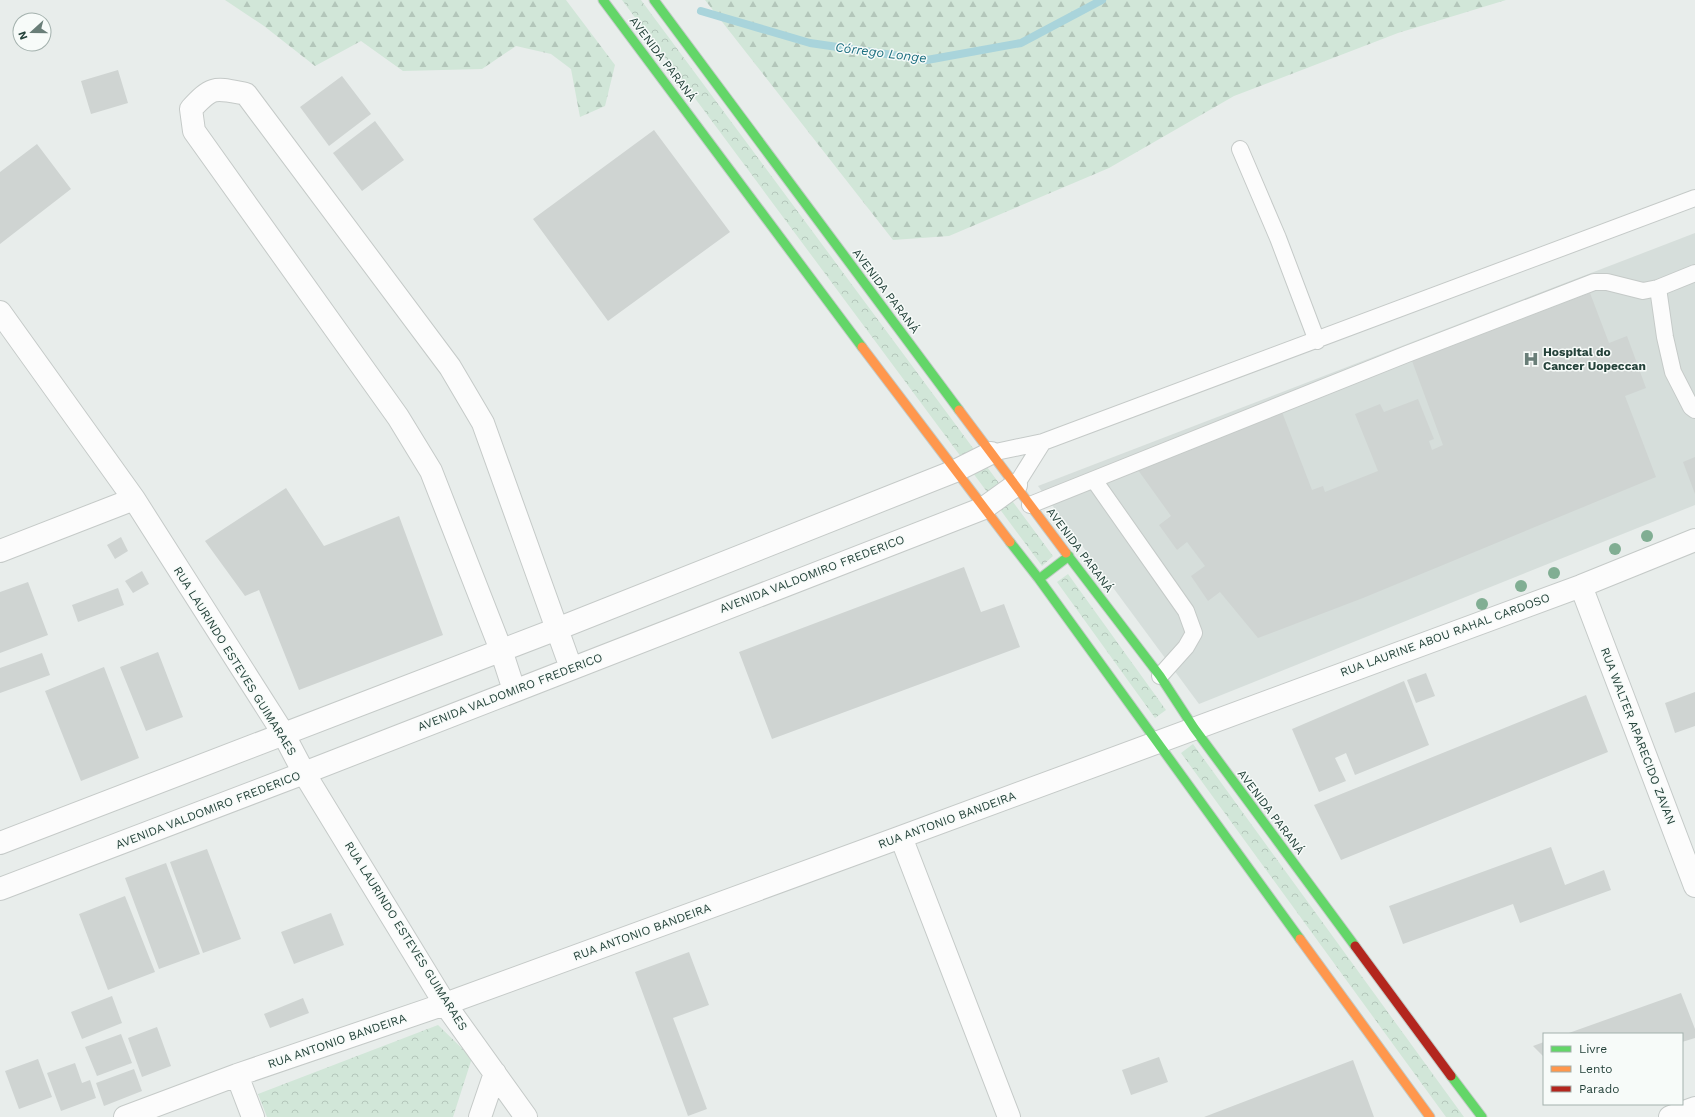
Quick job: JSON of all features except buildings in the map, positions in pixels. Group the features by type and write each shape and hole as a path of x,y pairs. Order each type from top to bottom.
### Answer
{"main road":[{"name":"AVENIDA PARANÁ","path":"604,0 955,471 1039,579 1430,1117"},
{"name":"AVENIDA PARANÁ","path":"654,0 991,453 1160,676 1194,728 1482,1117"},
{"path":"1039,579 1069,556"}],"street":[{"path":"514,690 501,650 431,471 398,417 194,131 191,109 205,94 219,89 246,94 450,367 483,423 571,668"},
{"name":"RUA LAURINDO ESTEVES GUIMARAES","path":"0,312 134,499 283,734 304,773 445,1004 526,1117"},
{"path":"0,843 557,629 955,471 991,453"},
{"name":"AVENIDA VALDOMIRO FREDERICO","path":"0,889 304,773 984,508 1016,485"},
{"path":"0,551 134,499"},
{"name":"RUA LAURINE ABOU RAHAL CARDOSO","path":"1158,742 1581,586 1695,540"},
{"name":"RUA WALTER APARECIDO ZAVAN","path":"1581,586 1695,886"},
{"name":"RUA ANTONIO BANDEIRA","path":"125,1117 237,1075 445,1004 1158,742"},
{"path":"901,837 1009,1117"},
{"path":"480,1117 495,1073"},
{"path":"237,1075 253,1117"},
{"path":"1670,1117 1695,1108"}],"lane":[{"path":"1240,149 1278,238 1317,341"},
{"path":"991,453 1043,442 1317,341 1695,198"},
{"path":"1030,505 1407,354 1594,282 1607,282 1643,292 1658,288 1695,273"},
{"path":"1658,288 1665,337 1673,372 1695,410"},
{"path":"1016,485 1043,442"},
{"path":"1094,480 1186,611 1194,633 1186,647 1160,676"}],"shaded area":[{"name":"Hospital do Cancer Uopeccan","path":"1695,233 1695,505 1199,704 1038,486"}],"green space":[{"path":"225,0 566,0 615,65 605,106 580,117 571,69 551,54 516,46 482,69 403,71 361,41 315,66 264,26"},
{"path":"622,0 641,0 1053,556 1042,566"},
{"path":"705,0 1506,0 1398,33 1234,96 1109,168 949,236 893,240"},
{"path":"1068,574 1166,710 1155,718 1057,582"},
{"path":"1193,744 1464,1117 1446,1117 1181,753"},
{"path":"438,1025 472,1058 453,1117 267,1117 258,1094"}],"waterway":[{"name":"Córrego Longe","path":"701,11 810,43 927,60 1021,43 1102,0"}],"traffic: fast":[{"path":"603,0 862,347"},
{"path":"654,0 959,410"},
{"path":"1010,542 1039,579 1300,939"},
{"path":"1066,553 1160,676 1194,728 1355,946"},
{"path":"1039,579 1069,556"},
{"path":"1451,1076 1482,1117"}],"traffic: slow":[{"path":"862,347 1010,542"},
{"path":"959,410 1066,553"},
{"path":"1300,939 1430,1117"}],"traffic: jam":[{"path":"1355,946 1451,1076"}],"place":[{"name":"Hospital do Cancer Uopeccan","path":"1531,359"}]}
